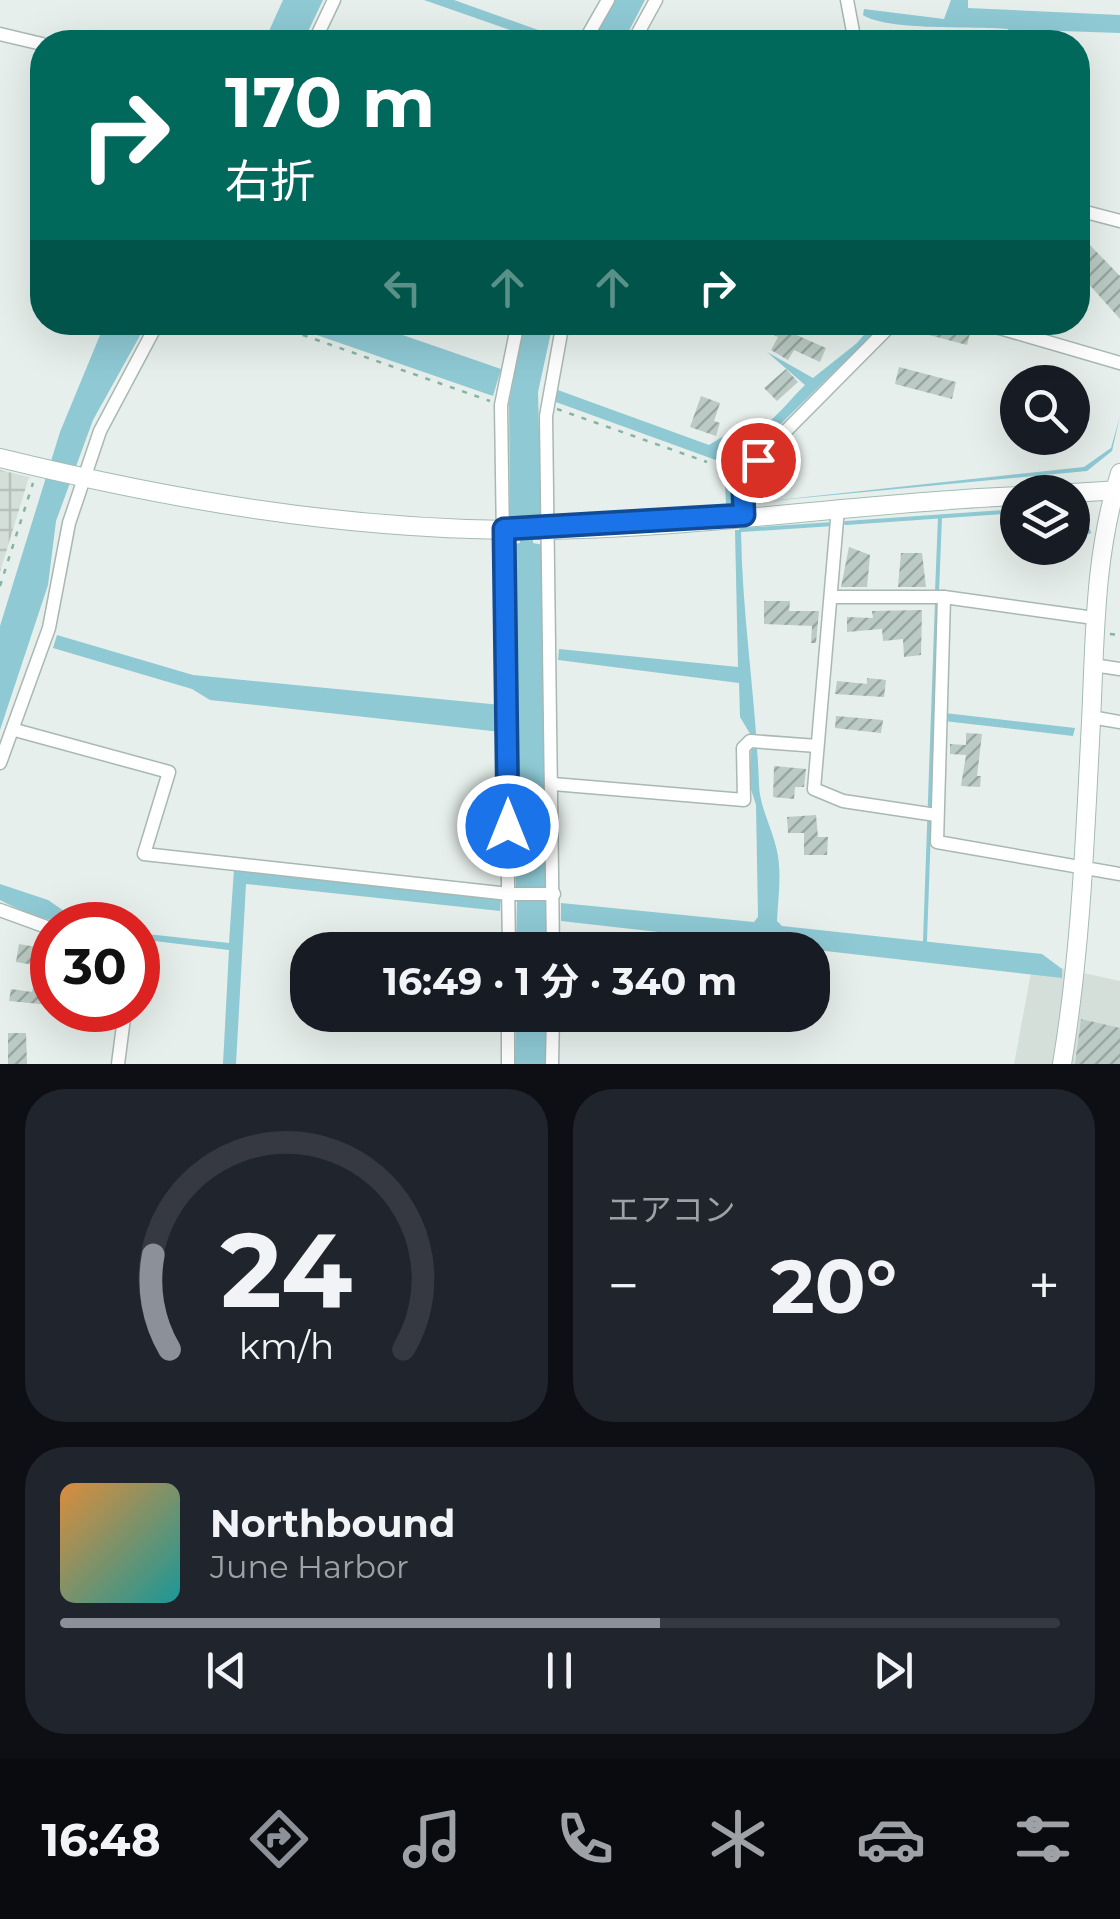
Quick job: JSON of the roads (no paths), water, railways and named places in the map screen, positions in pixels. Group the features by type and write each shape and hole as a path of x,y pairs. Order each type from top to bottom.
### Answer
{"street":[{"path":"320,30 334,0"},
{"path":"591,30 608,0"},
{"path":"640,30 656,0"},
{"path":"847,0 853,30"},
{"path":"0,34 30,41"},
{"path":"1090,213 1120,221"},
{"path":"0,762 50,628 68,523 100,431 151,335"},
{"path":"515,335 501,405 552,655 547,894 552,932"},
{"path":"511,932 516,894 508,718 527,529 560,335"},
{"path":"744,515 743,494 758,460 881,335"},
{"path":"1024,335 1120,362"},
{"path":"0,458 289,517 527,529 1000,497"},
{"path":"1062,1064 1075,976 1083,868 1094,618 1118,485 1090,490"},
{"path":"838,508 814,789 843,801 930,814"},
{"path":"832,597 938,597 1094,618"},
{"path":"938,597 930,814 937,842 1120,874"},
{"path":"1093,665 1120,669"},
{"path":"1091,718 1120,722"},
{"path":"15,730 169,772 144,854 516,894 547,894"},
{"path":"552,784 744,800 743,748 755,741 817,746"},
{"path":"0,910 30,922"},
{"path":"118,1064 122,1032"},
{"path":"508,1032 508,1064"},
{"path":"552,1064 553,1032"}],"water":[{"path":"283,0 323,0 309,30 269,30"},
{"path":"424,0 454,0 538,30 510,30"},
{"path":"614,0 645,0 629,30 598,30"},
{"path":"951,0 968,0 968,8 1120,15 1120,33 911,26 863,15 864,9 944,19"},
{"path":"100,335 140,335 93,420 56,521 48,585 0,730 0,626 60,432"},
{"path":"317,335 403,335 501,369 493,396"},
{"path":"522,335 550,335 538,392 541,514 533,519 533,543 544,545 547,887 537,888 548,900 547,932 516,932 517,901 525,900 525,888 516,887 510,545 520,543 519,519 510,517 509,403"},
{"path":"864,335 872,335 751,453 735,489 736,503 726,504 724,463 553,401 555,389 709,445 727,434 750,434 760,428 805,385 767,352 813,378"},
{"path":"1120,416 1112,451 1087,471 1010,475 1084,467 1111,448"},
{"path":"1000,476 1000,479 750,503"},
{"path":"735,530 741,530 760,792 778,859 777,921 782,926 1042,954 1062,969 1062,978 830,952 830,932 658,932 561,921 561,903 754,922 758,917 756,805 749,783 752,737 740,717 739,683 558,660 559,649 738,667"},
{"path":"57,635 193,675 501,705 501,732 210,700 192,689 53,648"},
{"path":"945,713 1075,728 1073,736 944,721"},
{"path":"234,869 501,897 500,911 246,884 236,1064 223,1064 229,950 160,942 160,935 229,943"},
{"path":"0,884 51,902 30,902 30,913 0,900"},
{"path":"516,1032 547,1032 547,1064 515,1064"}],"waterway":[{"path":"846,523 1000,512"},
{"path":"937,592 940,517"},
{"path":"741,530 833,524"},
{"path":"925,941 937,601"}]}
